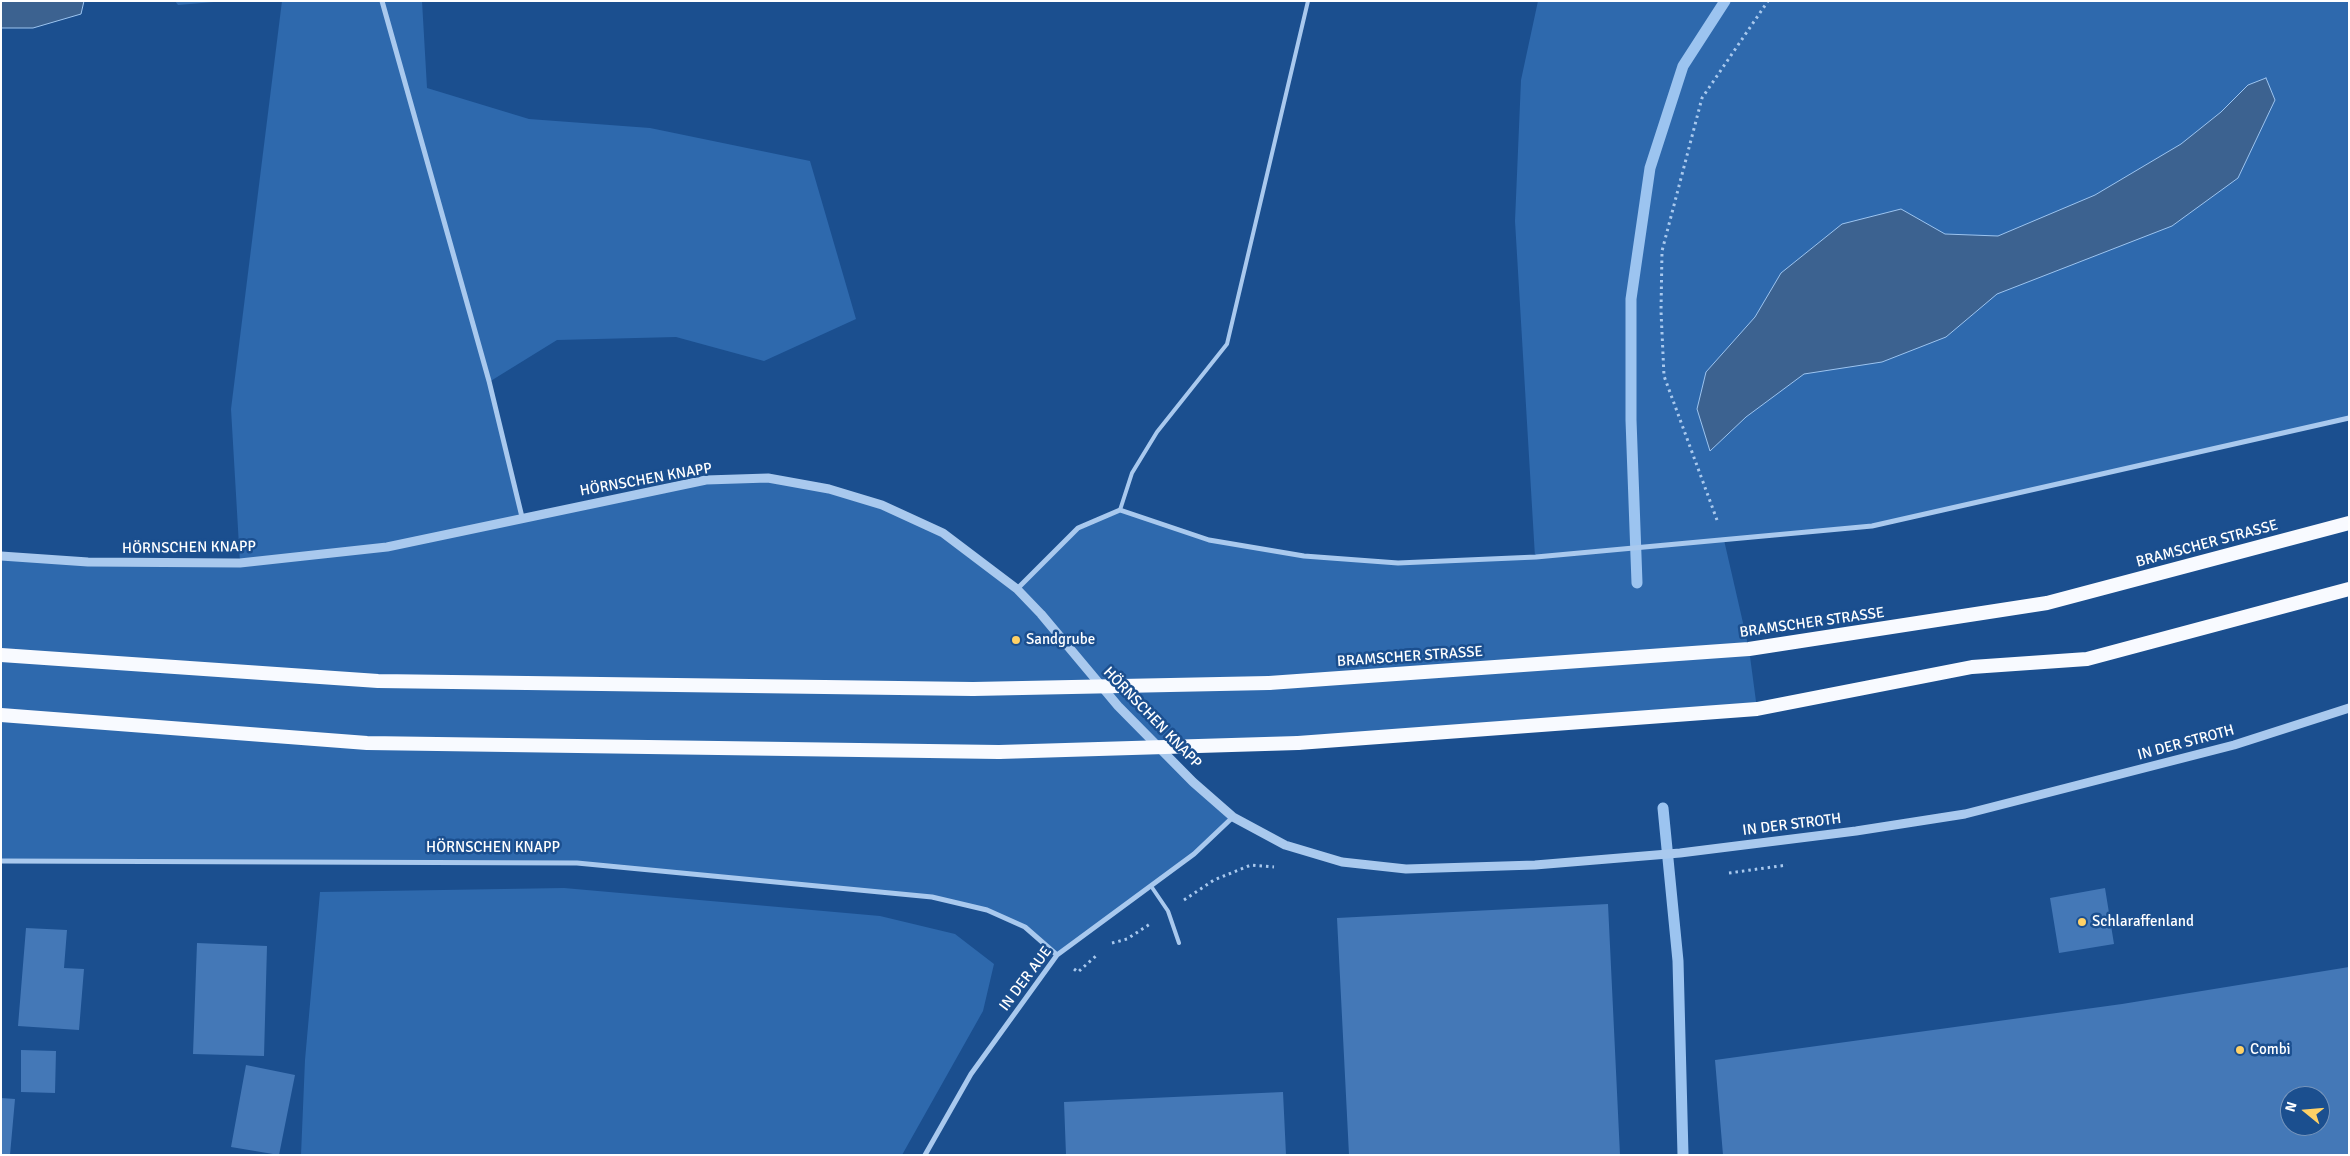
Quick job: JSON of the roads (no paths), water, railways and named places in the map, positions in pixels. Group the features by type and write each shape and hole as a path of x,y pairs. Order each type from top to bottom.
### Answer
{"highway":[{"name":"BRAMSCHER STRASSE","path":"1,655 378,681 974,689 1269,683 1749,649 2047,603 2349,524"},
{"path":"1,715 367,743 998,752 1298,743 1757,709 1972,668 2087,658 2349,589"}],"street":[{"path":"382,1 489,381 522,517"},
{"path":"1017,589 1078,528 1120,510 1209,540 1314,556 1398,563 1536,557 1872,526 2349,418"},
{"name":"HÖRNSCHEN KNAPP","path":"1,556 88,562 240,563 387,547 522,517 706,480 768,478 829,489 882,505 943,533 1017,589 1041,614 1118,706 1193,782 1233,817"},
{"name":"IN DER STROTH","path":"1233,817 1285,845 1342,862 1406,869 1535,865 1680,853 1856,831 1965,814 2085,785 2234,745 2349,708"},
{"name":"IN DER AUE","path":"925,1155 971,1074 1057,955 1194,854 1233,817"},
{"name":"HÖRNSCHEN KNAPP","path":"1,861 577,863 932,897 987,910 1025,927 1057,955"}],"lane":[{"path":"1120,510 1132,473 1157,432 1227,344 1308,1"},
{"path":"1151,886 1168,911 1179,944"}],"waterway":[{"path":"1637,583 1631,420 1631,299 1650,168 1683,66 1725,1"},
{"path":"1663,808 1678,961 1683,1155"}],"place":[{"name":"Sandgrube","path":"1016,640"},
{"name":"Schlaraffenland","path":"2082,922"},
{"name":"Combi","path":"2240,1050"}]}
